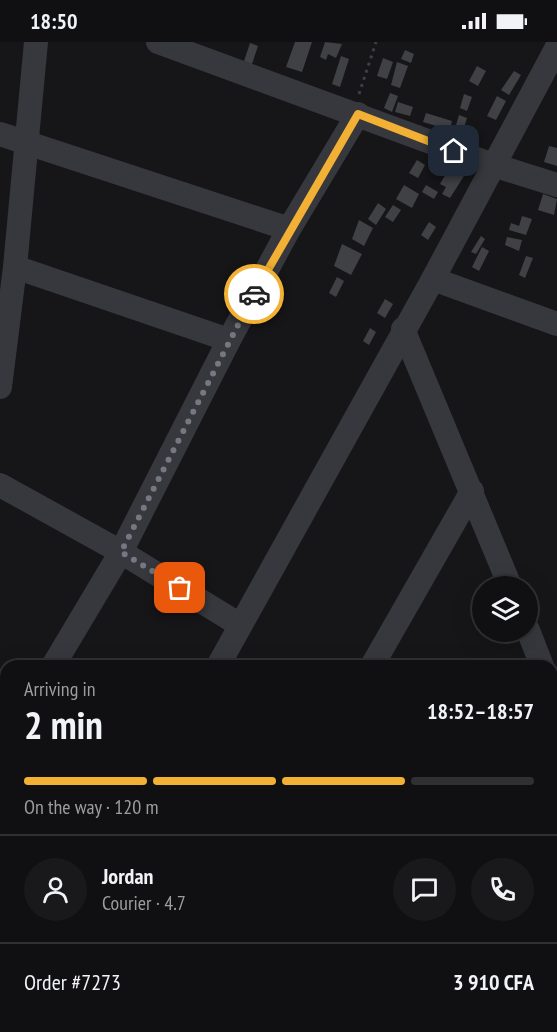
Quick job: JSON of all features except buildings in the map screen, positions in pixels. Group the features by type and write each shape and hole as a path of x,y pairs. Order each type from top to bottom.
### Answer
{"street":[{"path":"0,387 15,267 36,42"},
{"path":"158,42 493,165 557,185"},
{"path":"222,660 433,279 556,44"},
{"path":"57,660 121,552 229,340 355,113"},
{"path":"0,134 290,229"},
{"path":"15,267 229,340"},
{"path":"433,279 555,329"},
{"path":"404,329 506,576"},
{"path":"0,484 121,552 240,625"},
{"path":"375,660 472,491"},
{"path":"533,642 540,660"}],"path":[{"path":"355,113 376,42"}],"way so far":[{"path":"180,588 121,552 254,294"}],"route":[{"path":"254,294 358,114 454,151"}]}
